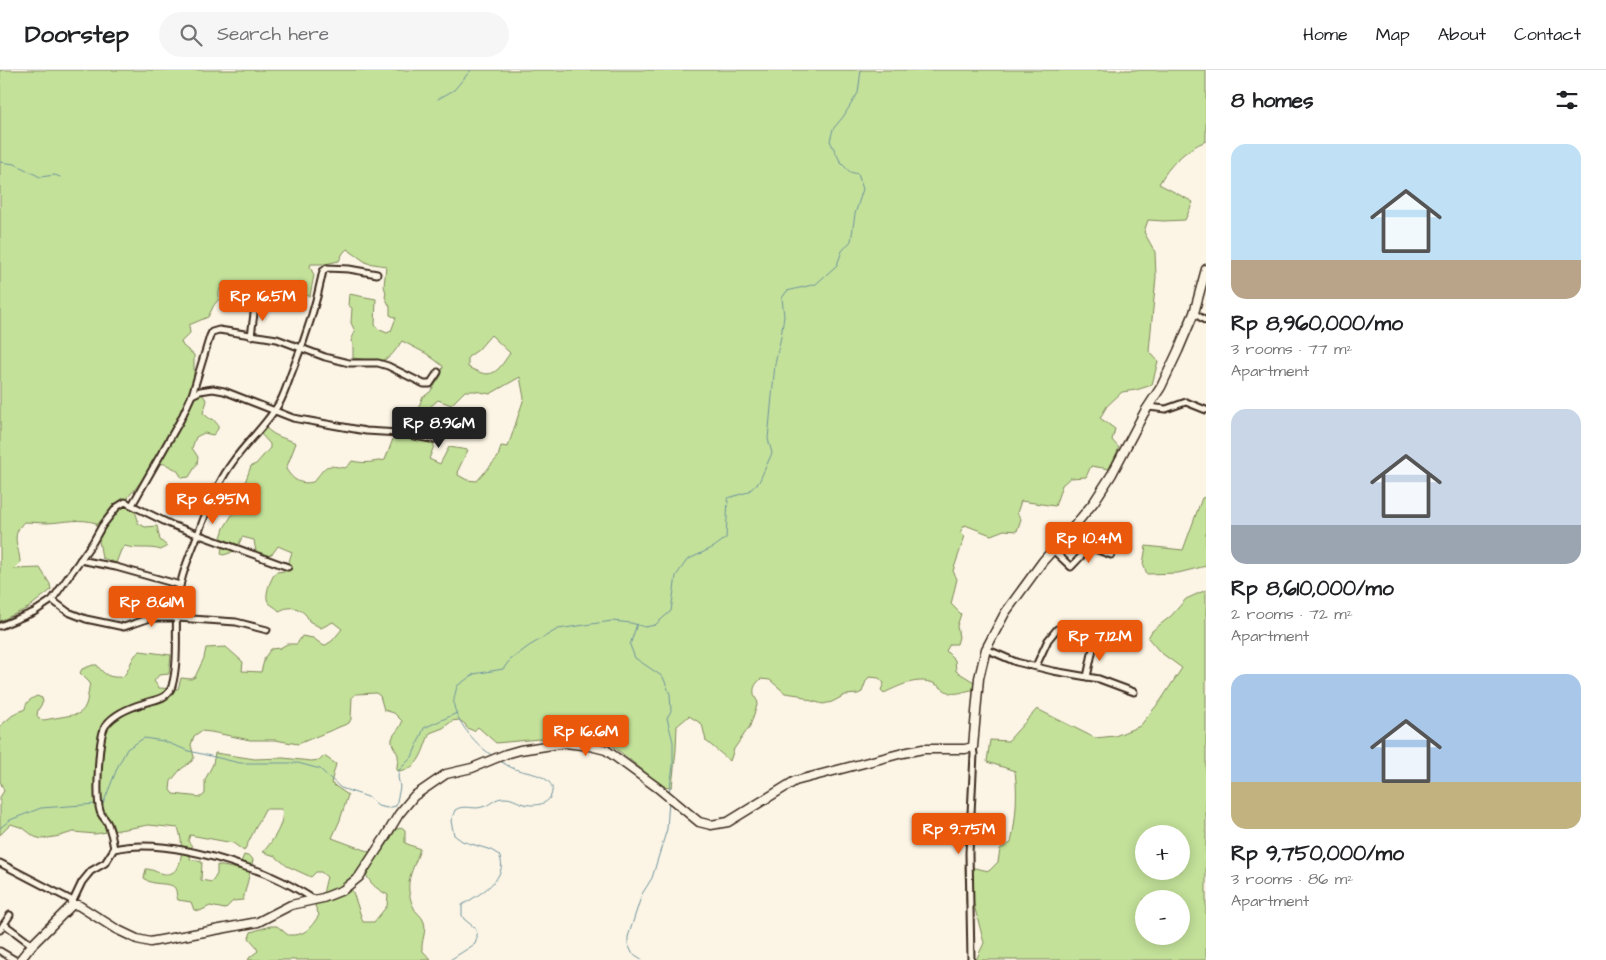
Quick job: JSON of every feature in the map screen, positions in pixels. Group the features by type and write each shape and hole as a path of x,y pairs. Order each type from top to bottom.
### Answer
{"main road":[{"path":"20,960 72,903 137,939 150,942 258,922 291,905 334,894 354,882 399,814 414,796 446,774 533,747 558,744 590,746 606,750 658,788 699,822 721,824 753,808 784,786 795,781 903,752 923,749 965,749 973,747 979,678 986,649 1005,613 1043,561 1094,502 1112,474 1148,407 1161,387 1194,313 1206,269"}],"street":[{"path":"0,863 72,903 82,882 91,871 108,861 114,849 107,822 100,811 99,800 100,746 105,726 123,711 164,697 169,693 175,666 177,606 180,585 198,534 231,464 274,412 281,400 302,348 325,269 349,269 377,274"},
{"path":"251,336 255,306"},
{"path":"1194,313 1206,321"},
{"path":"132,504 181,419 192,395 212,332 215,330 226,330 277,340 349,363 378,363 427,384 432,382 438,372"},
{"path":"192,395 200,391 212,389 224,391 293,418 366,432 399,433 436,439 443,436 450,414"},
{"path":"1148,407 1166,409 1186,402 1206,410"},
{"path":"0,626 34,612 52,600 117,507 125,502 198,534 288,567"},
{"path":"1068,534 1090,547 1112,555"},
{"path":"1053,550 1071,567 1090,547"},
{"path":"80,560 116,567 180,585"},
{"path":"52,600 68,612 86,619 124,627 150,618 177,618 236,622 267,630"},
{"path":"1036,666 1048,640 1057,629"},
{"path":"1087,677 1094,644"},
{"path":"986,649 1016,662 1099,679 1134,692"},
{"path":"971,960 969,853 973,747"},
{"path":"114,849 136,846 176,849 208,855 270,875 315,900"},
{"path":"0,930 10,915"},
{"path":"4,924 32,945"},
{"path":"0,951 15,960"}],"green space":[{"path":"0,70 1206,70 1206,141 1192,148 1179,158 1159,184 1193,202 1185,220 1148,220 1144,232 1155,252 1156,277 1149,351 1158,361 1152,385 1122,392 1107,406 1100,418 1115,429 1112,440 1119,448 1109,469 1091,466 1086,477 1070,478 1062,485 1055,506 1021,501 1017,513 1021,519 1017,531 1004,530 991,535 965,525 960,532 965,536 953,571 957,579 951,604 961,614 957,626 959,637 957,644 950,644 946,651 955,660 956,671 974,682 973,690 950,693 933,683 920,681 908,683 884,693 881,690 884,683 879,678 869,677 862,692 845,695 832,702 823,704 808,700 799,695 785,693 770,680 761,679 755,687 754,693 758,702 750,726 734,749 730,761 706,741 702,724 689,716 677,726 672,787 662,786 613,746 591,736 496,743 478,727 474,731 467,728 459,720 452,721 443,728 430,733 420,758 416,763 405,770 397,771 398,755 392,739 402,721 394,713 384,710 380,696 376,693 356,694 352,697 351,719 349,723 298,744 275,740 250,740 201,731 194,736 191,745 194,757 171,781 170,790 173,794 201,797 205,794 205,780 213,764 215,753 255,759 283,758 311,761 320,760 324,756 336,764 331,783 348,795 332,838 378,855 396,829 403,828 405,830 405,843 420,849 410,877 409,890 414,908 424,922 422,950 431,960 248,960 258,951 249,938 251,932 270,926 277,926 288,935 303,933 310,928 319,915 315,906 322,896 327,877 321,872 316,872 311,877 287,866 275,856 263,852 271,843 280,826 282,809 265,809 244,851 233,843 190,835 188,841 192,846 190,859 202,862 201,880 212,882 217,874 217,865 238,869 244,855 251,857 253,860 243,900 233,901 225,909 210,906 200,911 194,910 191,902 178,900 176,889 173,886 147,881 144,878 146,869 168,874 174,872 177,868 182,847 178,828 149,825 95,834 73,832 42,839 35,837 23,828 11,824 0,835 0,797 4,791 0,781 0,726 13,715 25,709 28,702 33,698 37,696 42,698 43,702 37,715 39,719 44,720 78,714 86,705 90,683 80,673 82,669 93,665 97,665 107,675 122,677 136,654 140,651 171,655 169,674 159,675 154,681 159,688 178,689 181,678 191,679 195,677 204,658 206,648 226,647 243,662 242,671 261,672 265,657 271,649 280,648 287,644 297,644 302,636 313,638 324,646 332,641 342,629 333,622 321,628 309,621 306,615 298,609 287,608 279,611 267,600 267,592 272,579 276,572 286,571 292,552 278,546 268,556 256,552 254,540 242,537 233,551 221,554 222,547 219,544 224,528 235,510 251,466 256,464 270,448 270,444 261,434 266,428 277,436 296,443 286,469 294,479 304,483 313,482 323,469 328,466 345,468 352,461 365,463 385,460 393,439 407,439 411,432 418,431 428,436 432,434 434,446 429,459 440,464 449,447 468,450 459,468 458,475 467,480 477,481 498,457 501,446 508,447 524,398 520,377 490,394 465,391 451,405 438,400 423,417 415,418 422,398 430,392 441,376 443,366 427,354 402,341 393,354 386,359 353,358 353,344 351,341 355,331 351,323 352,308 348,305 349,294 376,299 375,325 378,329 387,333 391,331 396,318 390,315 390,307 385,297 386,266 367,263 347,249 339,261 311,264 310,267 314,275 310,296 294,294 286,302 272,299 266,311 248,311 241,308 234,301 236,284 223,282 219,292 219,299 208,317 189,325 190,333 181,342 194,355 194,383 207,401 203,413 210,419 213,419 218,425 218,429 213,435 204,433 196,437 192,448 198,457 197,464 189,477 182,478 177,470 165,464 154,463 128,497 136,513 138,523 145,527 157,526 160,540 167,546 161,550 125,546 121,550 116,563 102,558 96,523 78,521 24,522 17,532 16,542 20,563 14,569 40,568 50,584 51,590 28,608 0,621","holes":["491,335 510,353 501,366 493,373 488,374 468,367 468,357 478,350","362,867 372,884 388,895 387,906 374,922 363,922 353,892 348,884"]},
{"path":"1206,497 1206,566 1178,573 1147,574 1143,564 1146,546 1183,550 1202,498"},
{"path":"1206,590 1206,960 976,960 984,943 974,905 966,904 965,866 989,871 998,862 1000,849 1011,843 1016,807 1015,771 987,762 990,740 1008,741 1037,709 1095,738 1115,736 1140,726 1161,700 1182,668 1160,652 1148,638 1152,631 1171,616 1186,599"}],"waterway":[{"path":"438,99 454,90 471,70"},
{"path":"493,756 475,741 456,713 454,698 457,686 474,674 503,669 510,660 529,646 558,629 612,621 645,627 655,625 671,611 676,576 687,560 714,547 726,538 728,498 748,492 759,482 772,453 768,439 775,364 784,316 782,298 787,291 816,284 837,265 842,251 851,241 855,214 863,189 858,174 850,172 841,163 830,141 833,129 858,93 861,70"},
{"path":"0,162 15,164 40,177 55,175 60,177"},
{"path":"637,624 630,645 635,658 663,677 670,694 671,711 667,718 673,742 673,766 669,793"},
{"path":"100,804 103,804 127,749 144,738 163,741 189,751 240,763 298,763 320,769 341,788 368,797 378,806 387,808 396,806 400,787 399,770 412,757 424,728 457,713"},
{"path":"450,960 475,944 477,938 475,928 462,915 462,905 476,897 497,879 501,863 499,855 491,850 462,841 454,835 451,821 455,810 462,807 482,807 502,798 510,798 525,804 535,805 545,802 551,796 552,787 544,778 513,768 498,760"},
{"path":"643,960 632,953 628,944 628,937 642,894 652,878 667,829 669,800"},
{"path":"0,828 10,820 41,808 96,804"}]}
